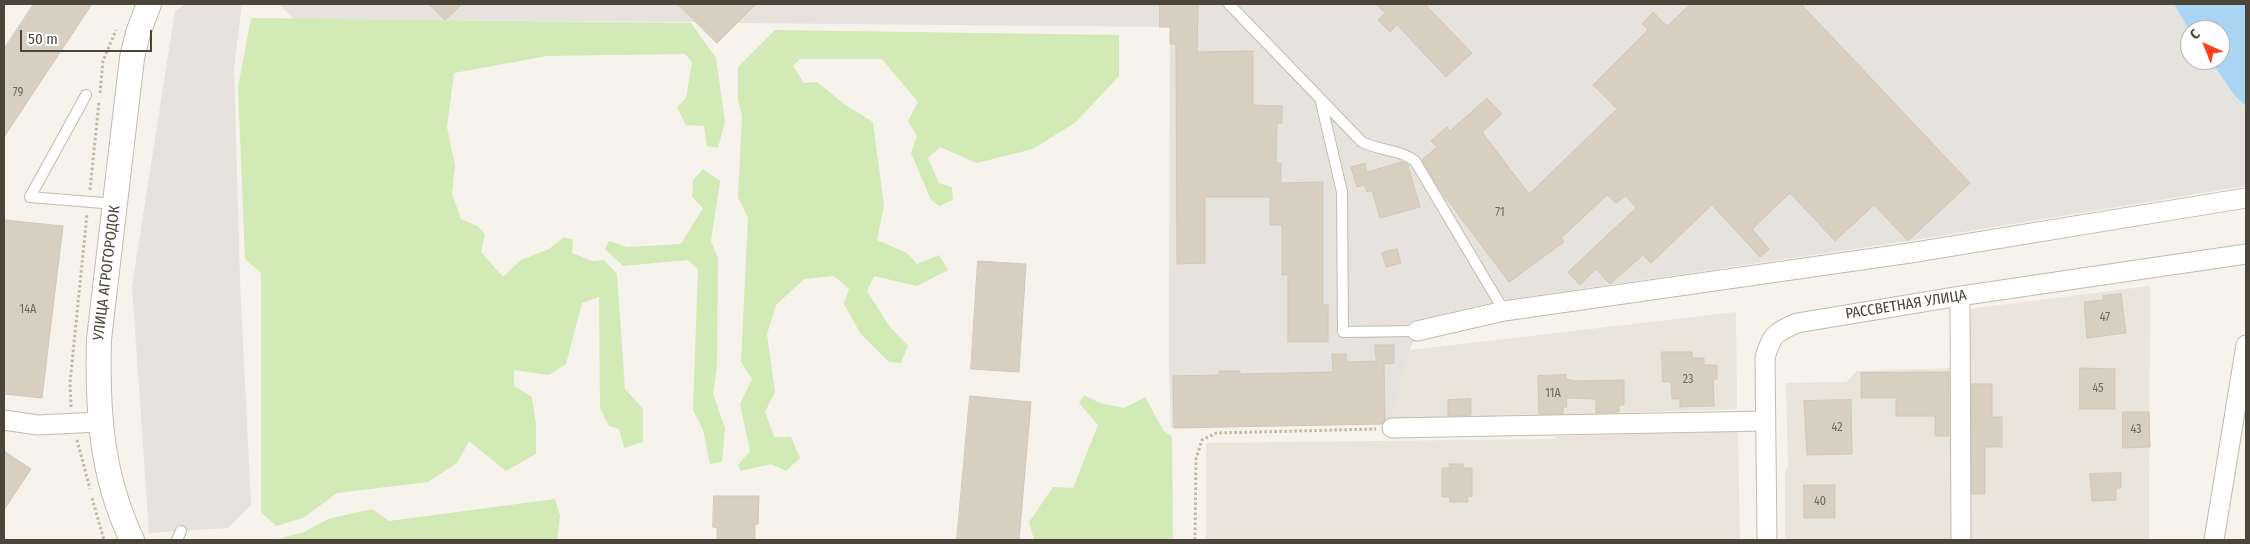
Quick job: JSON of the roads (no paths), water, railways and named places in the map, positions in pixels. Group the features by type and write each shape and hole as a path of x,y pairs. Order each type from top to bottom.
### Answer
{"street":[{"name":"УЛИЦА АГРОГОРОДОК","path":"132,540 109,479 99,422 99,339 132,58 138,32 149,4"},
{"path":"1417,331 1504,311 1910,253 2246,198"},
{"name":"РАССВЕТНАЯ УЛИЦА","path":"1767,540 1765,358 1769,341 1778,331 1797,322 2246,254"},
{"path":"1960,296 1960,540"},
{"path":"2214,540 2246,345"},
{"path":"4,420 38,425 99,422"},
{"path":"1392,428 1766,421"}],"lane":[{"path":"1229,4 1362,142 1374,148 1398,151 1415,161 1504,311"},
{"path":"86,95 30,197 115,204"},
{"path":"1321,100 1342,192 1343,332 1417,331"}],"water":[{"path":"2174,4 2246,4 2246,106 2235,96 2217,70 2230,70 2230,20 2183,20"}]}
